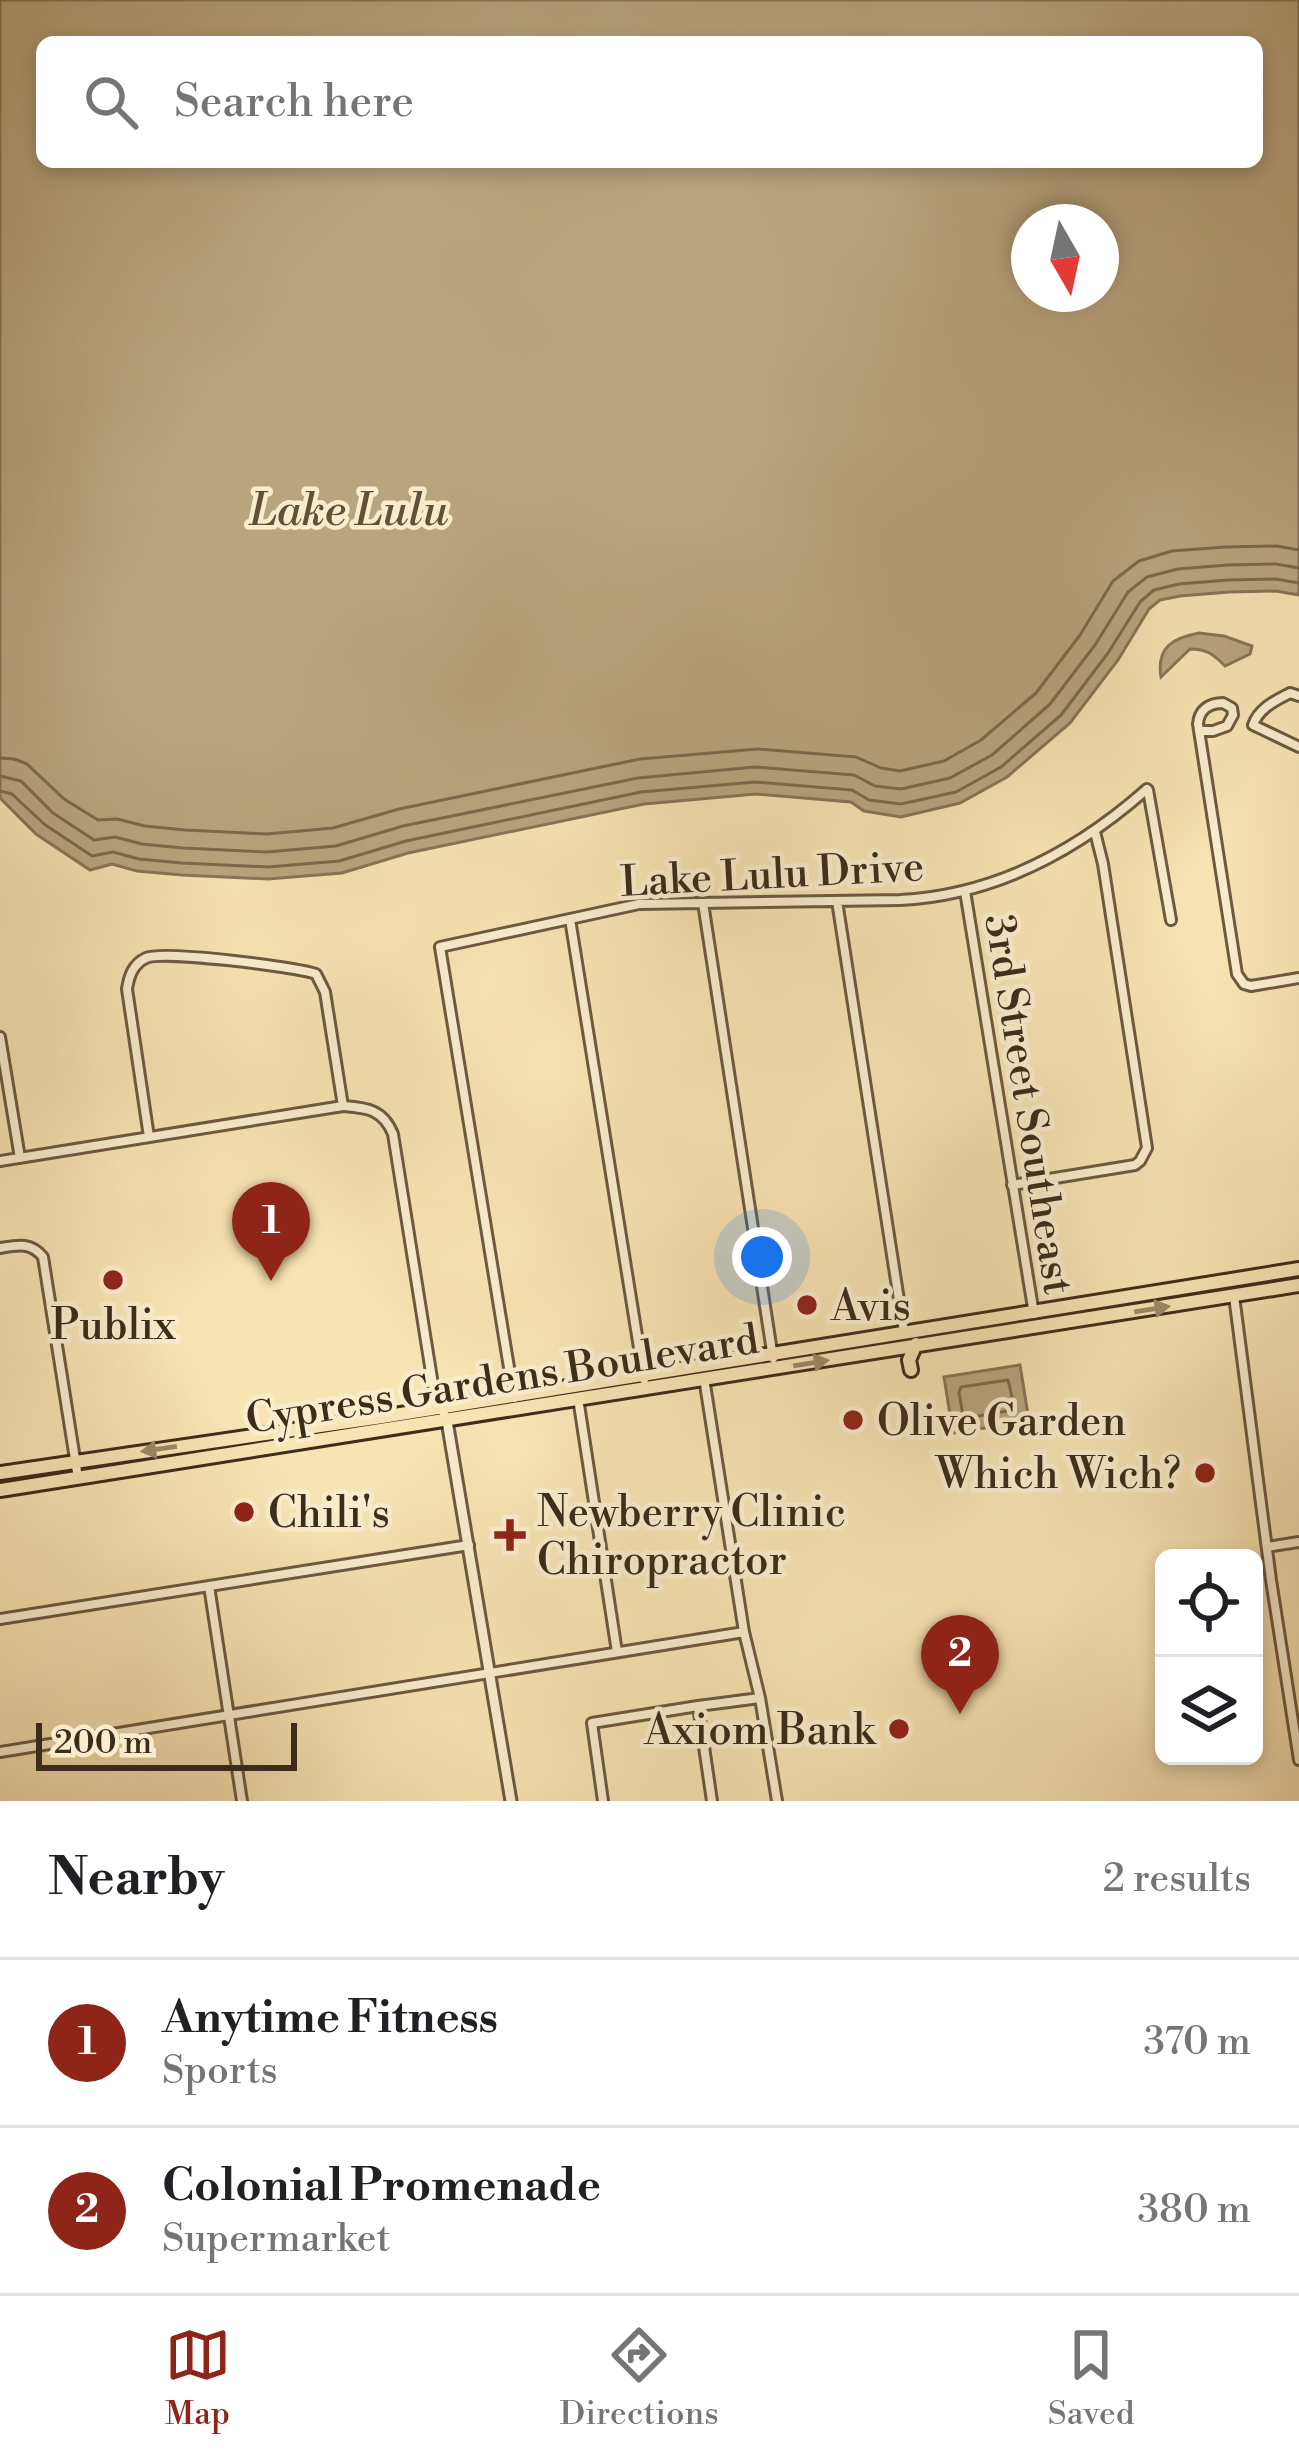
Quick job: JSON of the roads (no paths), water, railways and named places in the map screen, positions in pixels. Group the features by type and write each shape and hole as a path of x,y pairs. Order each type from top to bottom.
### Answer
{"main road":[{"name":"Cypress Gardens Boulevard","path":"0,1473 358,1420 516,1410 578,1400 701,1365 1299,1270"},
{"path":"1234,1296 1299,1270"},
{"name":"Cypress Gardens Boulevard","path":"0,1490 266,1449 576,1384 704,1380 1299,1285"},
{"path":"911,1370 914,1346 922,1338 966,1322"},
{"path":"854,1356 904,1332"},
{"path":"266,1449 281,1439 333,1430 358,1420"},
{"path":"203,1459 238,1446 247,1437"}],"street":[{"path":"1299,696 1290,693 1267,705 1253,725 1299,748"},
{"path":"1199,731 1224,728 1232,708 1217,703 1198,720 1199,731 1237,974 1251,986 1299,979"},
{"name":"Lake Lulu Drive","path":"514,1394 440,947 639,904 926,899 965,891 1020,873 1065,851 1096,832 1148,788 1171,920"},
{"path":"1012,1185 1135,1165 1147,1148 1096,832"},
{"name":"3rd Street Southeast","path":"965,891 1036,1327"},
{"path":"837,901 904,1332"},
{"path":"703,903 775,1369"},
{"path":"570,919 645,1382"},
{"path":"149,1137 127,989 134,968 152,956 316,974 325,992 343,1106"},
{"path":"0,1037 20,1158"},
{"path":"0,1161 343,1106 382,1114 393,1134 434,1391 444,1414 469,1545 511,1801"},
{"path":"0,1248 25,1245 43,1257 78,1478"},
{"path":"1234,1296 1299,1760"},
{"path":"701,1365 776,1801"},
{"path":"576,1384 617,1652"},
{"path":"514,1394 516,1410"},
{"path":"1267,1547 1299,1542"},
{"path":"0,1618 469,1545"},
{"path":"209,1586 242,1801"},
{"path":"0,1752 745,1632"},
{"path":"603,1801 592,1723 760,1698"},
{"path":"698,1706 712,1801"}],"water":[{"name":"Lake Lulu","path":"0,0 1299,0 1299,595 1229,592 1160,600 1070,723 1007,777 960,803 901,817 864,811 851,802 756,794 644,804 408,853 342,873 268,879 137,871 112,864 90,870 36,834 0,798"},
{"path":"1199,633 1252,646 1250,654 1225,666 1209,653 1190,649 1161,677 1161,658 1169,645"},
{"path":"1020,1365 1029,1421 953,1433 944,1377"}],"place":[{"name":"Publix","path":"113,1280"},
{"name":"Anytime Fitness","path":"271,1281"},
{"name":"Avis","path":"807,1305"},
{"name":"Olive Garden","path":"853,1420"},
{"name":"Which Wich?","path":"1205,1473"},
{"name":"Chili's","path":"244,1512"},
{"name":"Newberry Clinic Chiropractor","path":"510,1535"},
{"name":"Colonial Promenade","path":"960,1714"},
{"name":"Axiom Bank","path":"899,1729"}]}
